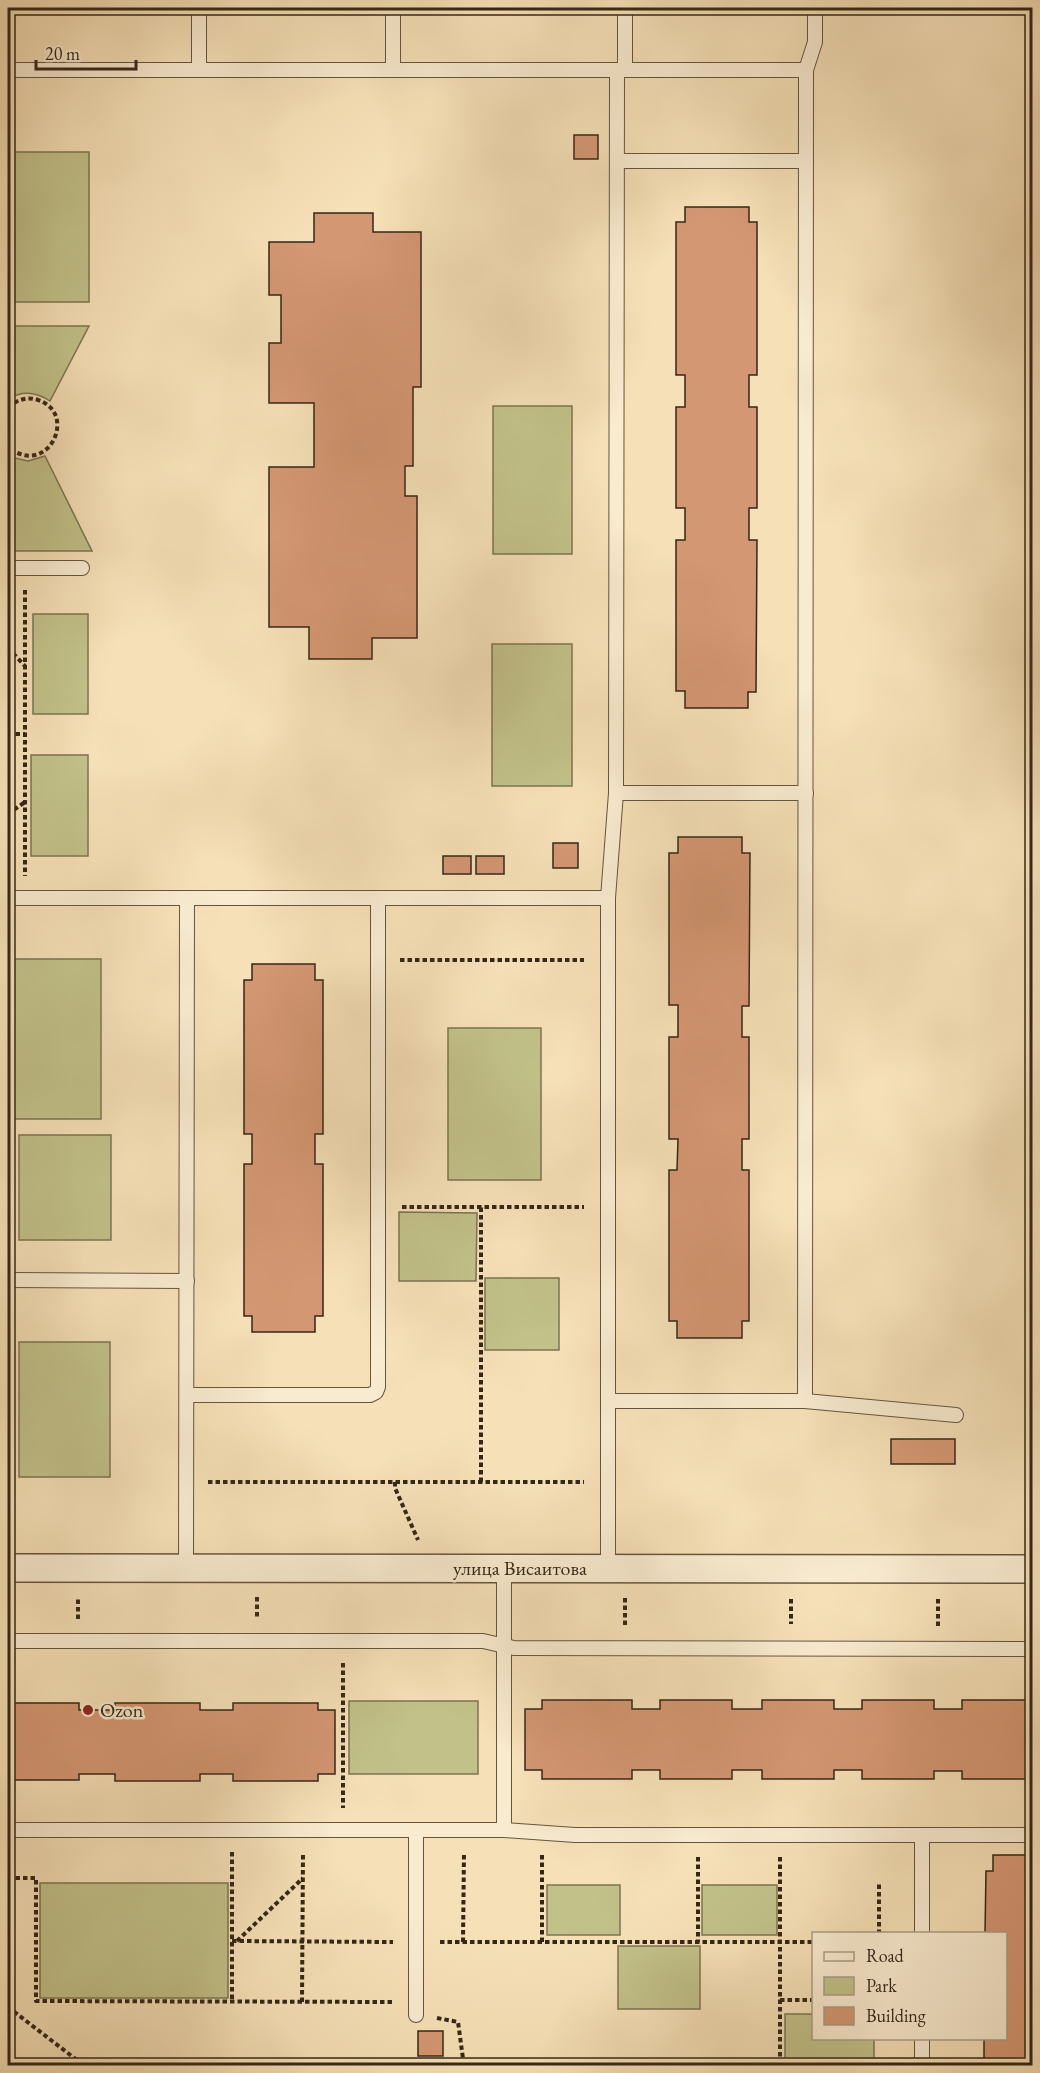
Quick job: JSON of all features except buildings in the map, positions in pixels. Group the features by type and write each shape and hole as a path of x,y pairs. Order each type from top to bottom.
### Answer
{"street":[{"name":"улица Висаитова","path":"8,1568 1032,1569"}],"lane":[{"path":"199,8 199,70"},
{"path":"393,8 393,70"},
{"path":"608,1568 608,898 616,793 617,161 625,8"},
{"path":"805,1401 807,70 815,42 815,8"},
{"path":"8,70 807,70"},
{"path":"617,161 807,161"},
{"path":"8,568 82,568"},
{"path":"616,793 806,793"},
{"path":"8,898 608,898"},
{"path":"186,1568 187,898"},
{"path":"187,1395 370,1395 376,1392 378,1387 378,898"},
{"path":"8,1280 187,1281"},
{"path":"608,1401 805,1401 956,1414"},
{"path":"504,1568 504,1830"},
{"path":"8,1641 483,1641 514,1648 1032,1649"},
{"path":"8,1830 504,1830 575,1835 1032,1835"},
{"path":"416,1830 416,2008"},
{"path":"922,1835 922,1932"},
{"path":"922,2040 922,2066"}],"path":[{"path":"8,399 9,405 17,400 28,398 40,400 49,406 56,416 58,427 56,438 40,454 28,456 14,452 8,447"},
{"path":"8,463 14,452"},
{"path":"25,568 25,898"},
{"path":"8,648 25,666"},
{"path":"8,734 25,734"},
{"path":"8,814 25,802"},
{"path":"378,960 608,960"},
{"path":"378,1207 608,1207"},
{"path":"481,1207 481,1482"},
{"path":"186,1482 608,1482"},
{"path":"395,1482 395,1488 423,1550 423,1568"},
{"path":"938,1589 938,1635"},
{"path":"78,1595 78,1629"},
{"path":"257,1595 257,1629"},
{"path":"625,1596 625,1631"},
{"path":"791,1599 791,1633"},
{"path":"343,1641 343,1830"},
{"path":"232,1830 234,1941 232,2002"},
{"path":"303,1830 303,2002"},
{"path":"463,1942 464,1830"},
{"path":"542,1833 542,1942"},
{"path":"698,1835 698,1942"},
{"path":"780,1835 780,2066"},
{"path":"8,1878 36,1878 36,2001 303,2002 416,2008 458,2022 464,2066"},
{"path":"234,1941 303,1878"},
{"path":"879,1882 879,1932"},
{"path":"234,1941 812,1942"},
{"path":"780,2000 812,2000"},
{"path":"8,2007 82,2064 88,2066"}],"green space":[{"path":"8,152 89,152 89,302 8,302"},
{"path":"8,326 89,326 50,401 31,394 20,394 11,398 8,395"},
{"path":"493,406 572,406 572,554 493,554"},
{"path":"45,456 92,551 8,551 8,471 15,458 28,461"},
{"path":"33,614 88,614 88,714 33,714"},
{"path":"492,644 572,644 572,786 492,786"},
{"path":"31,755 88,755 88,856 31,856"},
{"path":"8,959 101,959 101,1119 8,1119"},
{"path":"448,1028 541,1028 541,1180 448,1180"},
{"path":"19,1135 111,1135 111,1240 19,1240"},
{"path":"399,1212 477,1213 476,1281 399,1281"},
{"path":"485,1278 559,1278 559,1350 485,1350"},
{"path":"19,1342 110,1342 110,1477 19,1477"},
{"path":"349,1701 478,1701 478,1774 349,1774"},
{"path":"40,1883 228,1883 228,1998 40,1998"},
{"path":"547,1885 620,1885 620,1935 547,1935"},
{"path":"702,1885 777,1885 777,1935 702,1935"},
{"path":"618,1946 700,1946 700,2009 618,2009"},
{"path":"785,2014 812,2014 812,2040 874,2040 874,2065 785,2065"}],"place":[{"name":"Ozon","path":"88,1710"}]}
